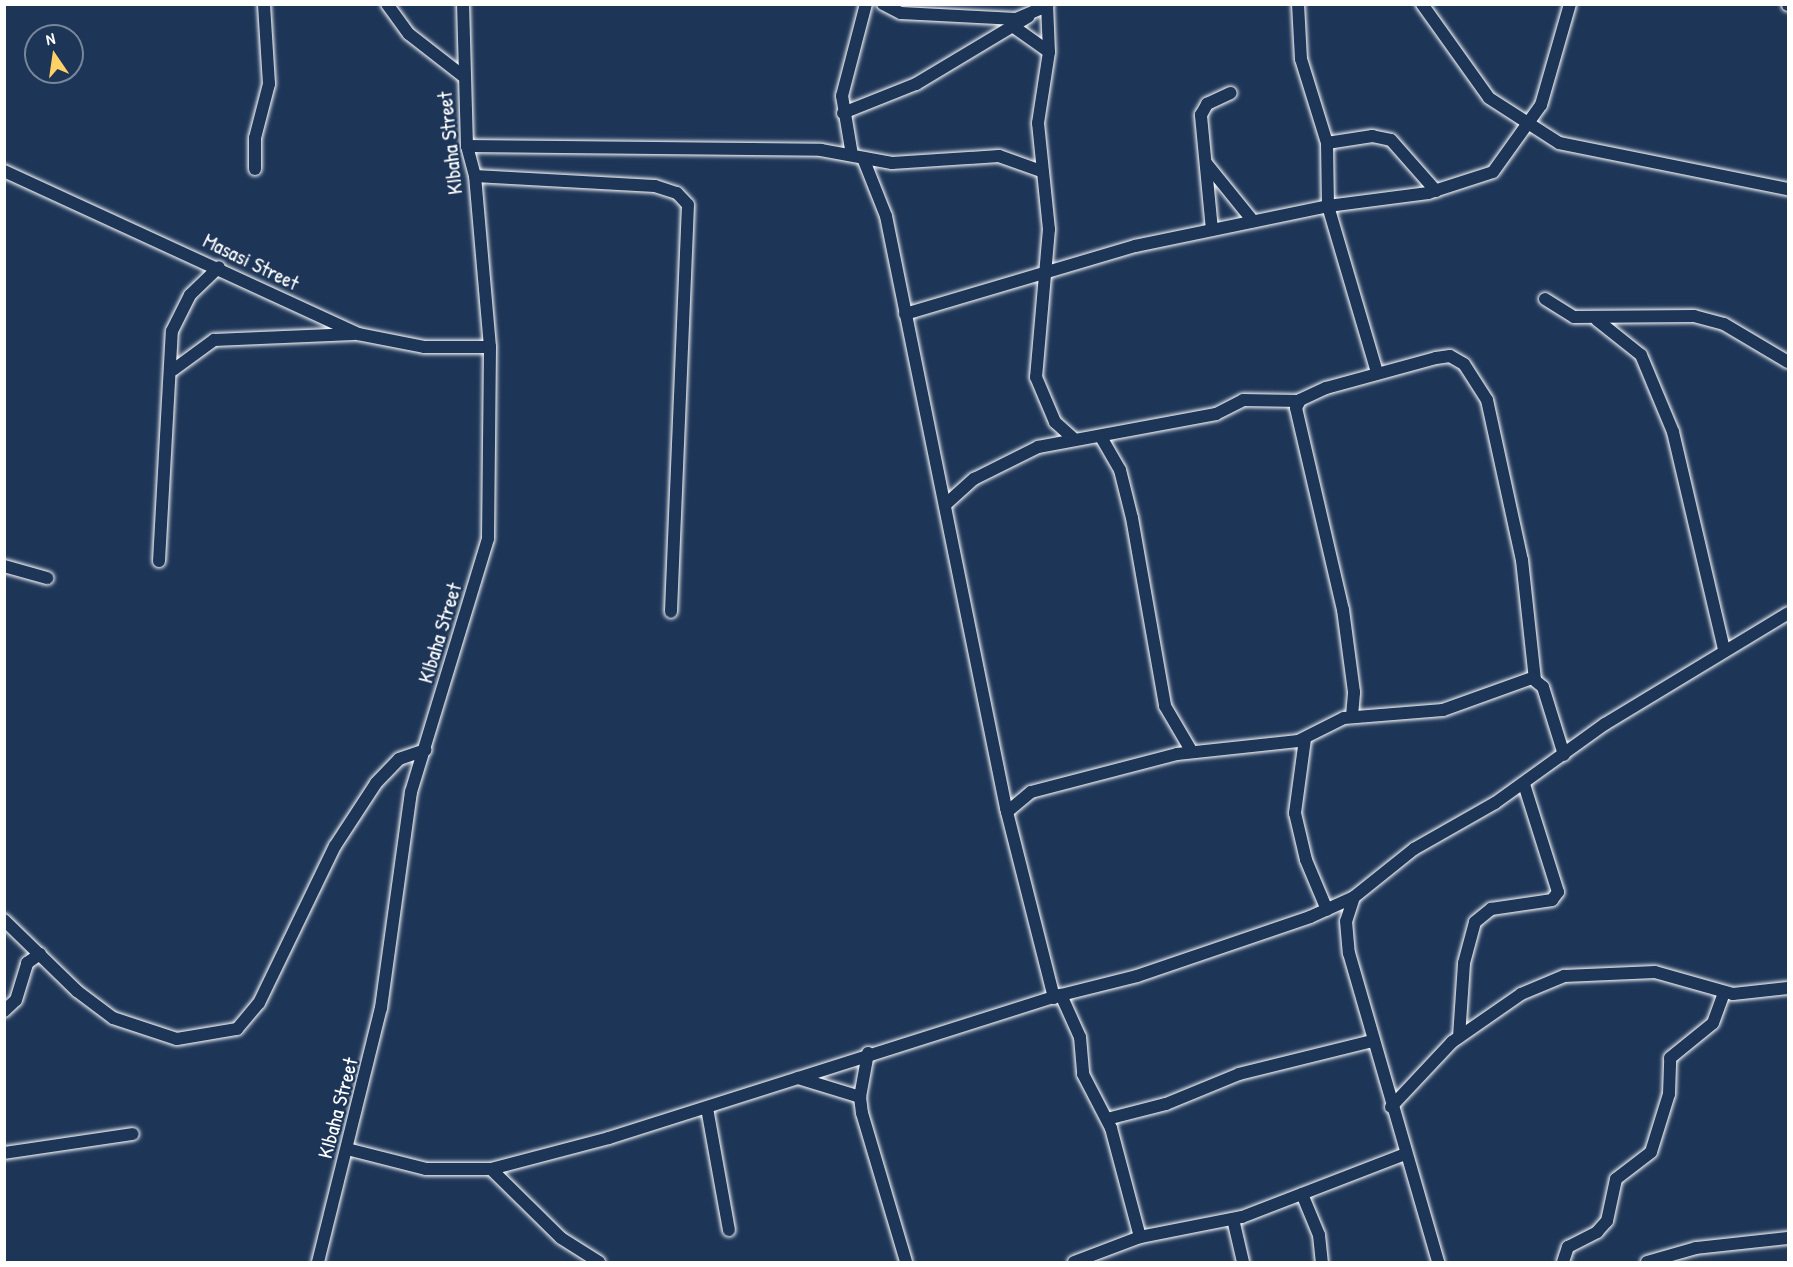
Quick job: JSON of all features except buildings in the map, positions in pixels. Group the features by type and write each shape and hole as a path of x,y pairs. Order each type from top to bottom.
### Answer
{"street":[{"path":"255,169 255,138 269,84 264,4"},
{"path":"387,4 409,34 463,76"},
{"name":"KIbaha Street","path":"318,1263 381,1008 400,853 425,750 488,539 490,347 475,176 467,146 463,76 463,4"},
{"path":"866,4 844,76 843,113 857,157 886,216 1007,812 1058,996 1080,1037 1083,1074 1107,1119 1140,1237"},
{"path":"883,4 908,14 1028,17"},
{"path":"1298,4 1301,58 1327,143 1328,206 1377,373"},
{"path":"1422,4 1484,92 1559,143 1606,156 1788,189"},
{"path":"905,314 1046,269 1212,230 1328,206 1436,191 1496,171 1531,125 1570,4"},
{"path":"843,113 916,84 1047,5"},
{"path":"1047,5 1048,52 1038,113 1041,171 1049,229 1036,377 1055,422 1074,439"},
{"path":"1014,27 1048,52"},
{"path":"1212,230 1202,109 1231,93"},
{"path":"1327,143 1372,136 1391,140 1436,191"},
{"path":"467,146 857,157 908,164 999,156 1041,171"},
{"path":"1205,162 1253,221"},
{"name":"Masasi Street","path":"4,171 219,267 358,334 424,347 490,347"},
{"path":"475,176 655,186 677,193 688,205 671,612"},
{"path":"159,561 163,444 173,370 172,337 178,316 219,267"},
{"path":"1545,299 1558,312 1597,320 1694,316 1724,324 1788,362"},
{"path":"1597,320 1641,356 1673,432 1724,650"},
{"path":"173,370 214,340 358,334"},
{"path":"946,504 974,479 1015,457 1074,439 1101,437 1216,414 1243,400 1299,401 1377,373 1450,356 1480,384 1519,544 1535,679 1547,697 1564,755"},
{"path":"1299,401 1296,423 1343,610 1354,692 1352,716"},
{"path":"1101,437 1120,470 1132,518 1165,706 1192,752"},
{"path":"4,566 47,578"},
{"path":"347,1149 381,1162 426,1169 491,1169 707,1108 868,1053 1058,996 1137,976 1327,910 1353,897 1414,849 1524,784 1564,755 1724,650 1788,613"},
{"path":"1007,812 1031,792 1192,752 1305,739 1352,716 1395,717 1443,710 1495,688 1535,679"},
{"path":"1305,739 1294,813 1306,860 1327,910"},
{"path":"4,920 92,1004 147,1032 194,1039 237,1029 259,1003 335,846 376,783 399,759 425,750"},
{"path":"1458,1037 1464,963 1475,922 1491,909 1552,900 1558,892 1524,784"},
{"path":"1353,897 1346,938 1372,1041 1438,1263"},
{"path":"4,1011 16,1000 27,963 40,954"},
{"path":"1391,1107 1414,1077 1458,1037 1521,994 1586,971 1671,974 1724,992 1759,994 1788,988"},
{"path":"1563,1263 1568,1247 1597,1233 1607,1221 1616,1179 1651,1152 1666,1110 1670,1058 1713,1023 1724,992"},
{"path":"1107,1119 1166,1104 1239,1074 1372,1041"},
{"path":"868,1053 860,1097 906,1263"},
{"path":"794,1077 860,1097"},
{"path":"707,1108 729,1230"},
{"path":"4,1153 133,1134"},
{"path":"1074,1263 1140,1237 1233,1219 1405,1154"},
{"path":"491,1169 561,1238 599,1263"},
{"path":"1302,1194 1319,1235 1322,1263"},
{"path":"1233,1219 1243,1263"},
{"path":"1647,1263 1696,1248 1788,1239"}]}
